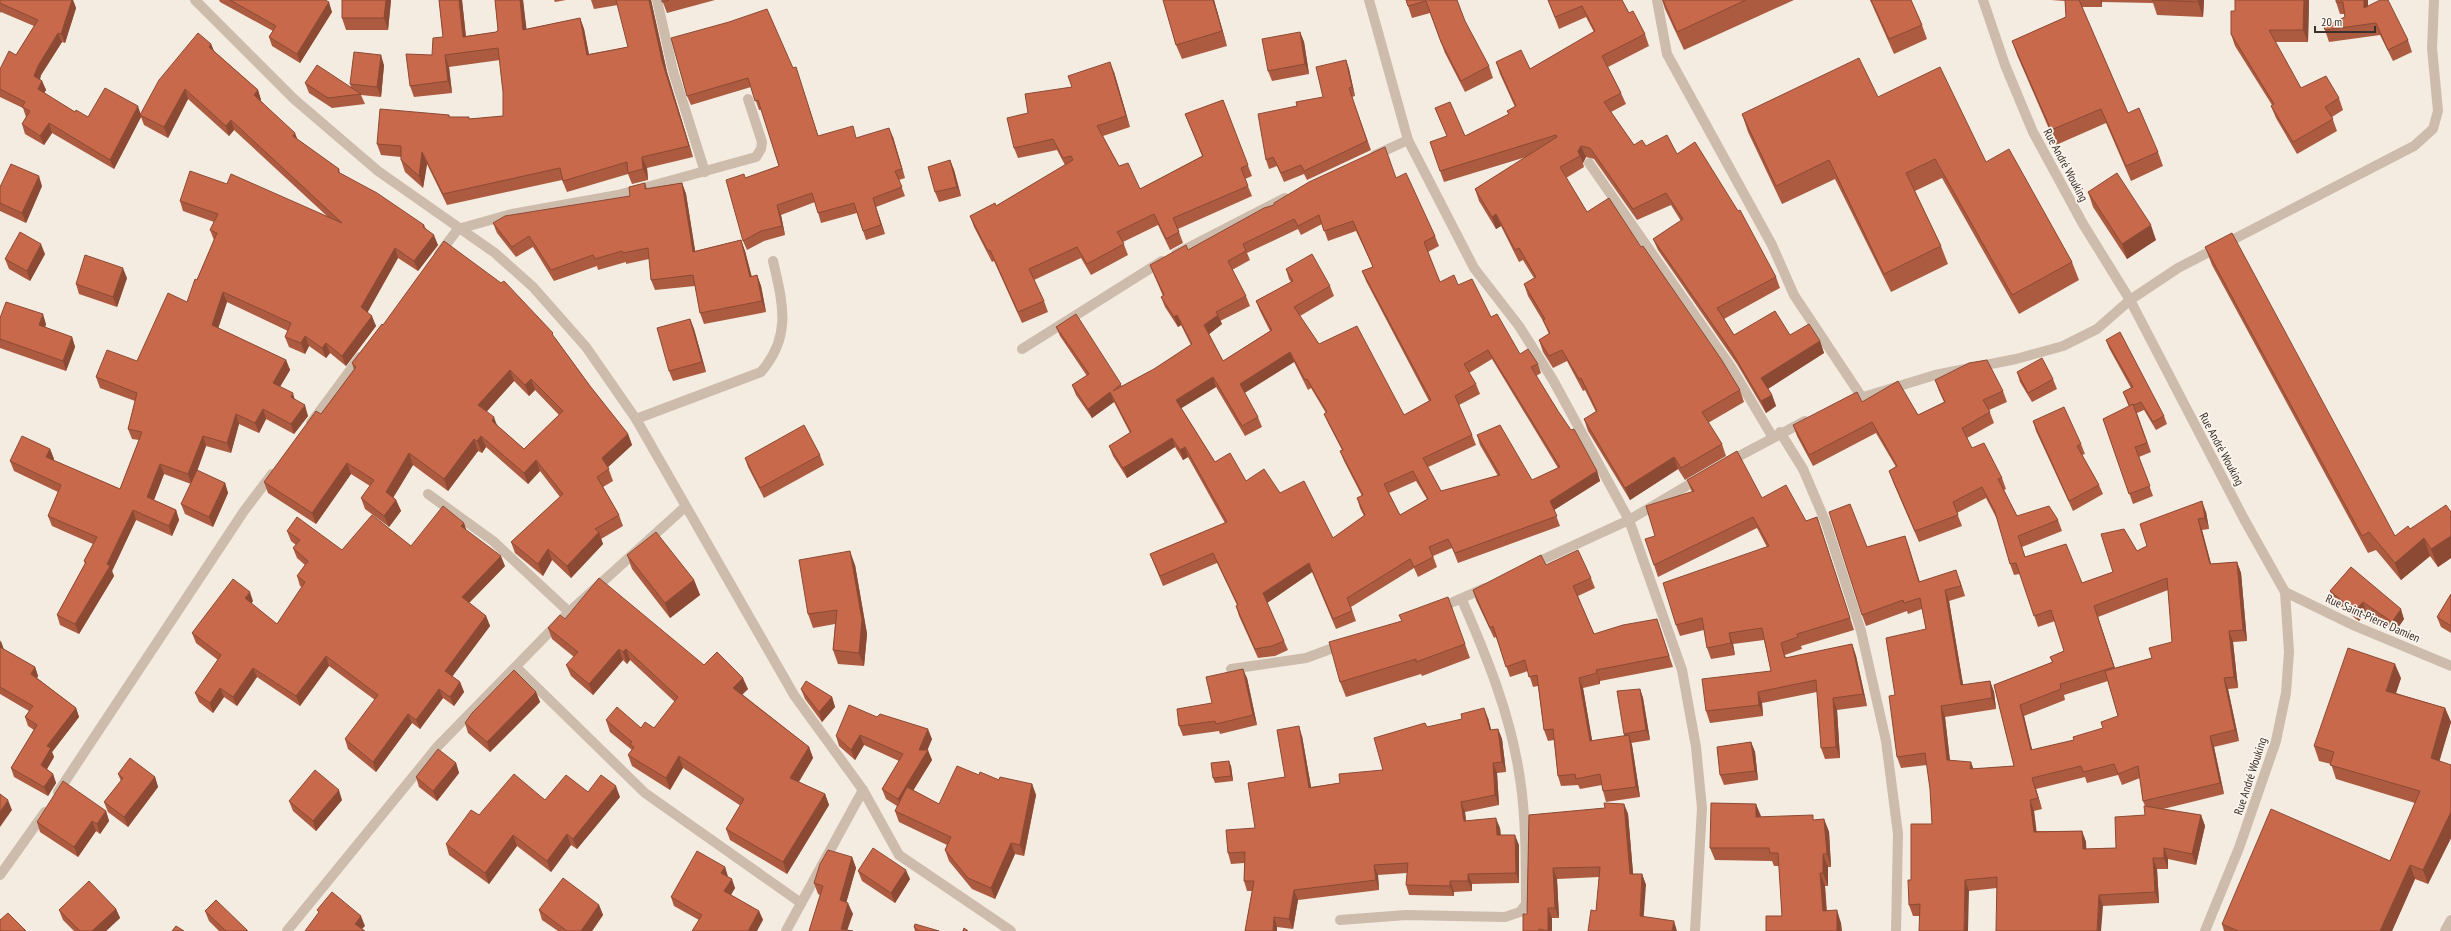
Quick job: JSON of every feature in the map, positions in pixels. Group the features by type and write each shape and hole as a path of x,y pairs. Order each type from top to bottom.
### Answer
{"street":[{"path":"195,0 294,98 378,171 458,229 495,253 533,287 586,347 636,419 794,695 863,790 899,855 1011,931"},
{"path":"657,0 673,71 705,172"},
{"path":"1369,0 1408,140 1474,268 1519,326 1553,380 1629,520 1682,670 1696,747 1702,808 1695,931"},
{"path":"1657,0 1667,54 1772,245 1794,295 1860,396"},
{"name":"Rue André Wouking","path":"1982,0 2005,65 2033,132 2083,224 2130,300 2244,519 2286,592 2290,652 2286,693 2276,741 2239,848 2205,931"},
{"path":"1839,406 1860,396 1935,375 2016,359 2063,346 2097,329 2130,300 2178,268 2414,146 2433,129 2438,111 2432,48 2434,0"},
{"path":"434,260 458,229 512,214 618,195 756,157 761,149 762,142 748,99"},
{"path":"1366,160 1408,140"},
{"path":"1589,162 1776,434 1803,469 1826,523 1864,646 1886,741 1898,834 1896,931"},
{"path":"1022,349 1163,261 1296,193"},
{"path":"636,419 761,372 772,359 782,331 782,304 773,261"},
{"path":"304,432 368,346"},
{"path":"1720,466 1776,434 1812,417"},
{"path":"0,876 47,809 244,511 276,468"},
{"path":"1524,568 1629,520 1707,474"},
{"path":"428,494 493,541 569,612"},
{"path":"287,931 438,746 569,612 685,507"},
{"path":"1425,614 1462,600 1496,582"},
{"name":"Rue Saint-Pierre Damien","path":"2286,592 2355,626 2451,666"},
{"path":"1340,920 1406,915 1505,917 1520,912 1526,904 1520,780 1513,746 1490,664 1462,600"},
{"path":"1231,670 1306,658 1350,641"},
{"path":"516,667 645,792 801,903"},
{"path":"786,931 863,790"},
{"path":"2445,931 2451,920"}],"building":[{"path":"0,0 72,0 61,34 58,33 38,66 34,76 42,81 38,89 75,112 76,110 88,117 105,88 138,106 110,160 49,123 40,136 22,124 30,111 22,107 25,102 0,89 0,69 9,51 16,55 38,20 0,3"},
{"path":"230,0 325,0 329,2 297,54 269,37 276,26"},
{"path":"342,0 386,0 384,18 342,18"},
{"path":"439,0 459,0 463,37 496,32 498,30 495,0 520,0 523,30 580,18 587,55 628,47 616,0 649,0 662,61 689,146 642,157 643,169 628,173 627,162 563,181 560,168 443,194 422,152 419,176 401,160 401,146 377,144 380,109 449,115 449,117 469,117 469,119 503,116 503,92 498,48 445,55 448,81 410,86 406,54 432,55 433,38 443,37"},
{"path":"1163,0 1213,0 1222,31 1176,45"},
{"path":"1406,0 1457,0 1465,21 1489,66 1461,81 1441,42 1426,1 1408,6"},
{"path":"1548,0 1622,0 1629,13 1633,11 1645,34 1602,56 1621,93 1604,102 1634,145 1642,140 1646,146 1667,135 1677,154 1695,142 1738,211 1740,210 1776,277 1717,308 1734,335 1775,311 1790,335 1809,324 1820,341 1761,378 1772,395 1761,401 1732,352 1653,239 1683,219 1666,193 1633,209 1590,148 1581,146 1578,151 1580,156 1560,167 1587,212 1609,198 1641,247 1643,246 1721,359 1740,390 1702,412 1722,444 1681,468 1674,457 1625,488 1584,419 1597,411 1581,378 1579,379 1562,350 1549,356 1539,340 1550,333 1543,320 1545,319 1524,284 1536,277 1519,248 1515,250 1496,214 1492,217 1475,189 1557,137 1556,135 1440,171 1430,142 1447,136 1435,108 1450,102 1465,136 1509,114 1507,111 1516,106 1496,62 1521,50 1530,69 1595,31 1582,6 1555,17"},
{"path":"1663,0 1746,0 1677,32"},
{"path":"1871,0 1911,0 1922,25 1889,39"},
{"path":"2065,0 2079,0 2128,113 2139,108 2158,152 2126,166 2101,109 2051,130 2012,41 2066,17"},
{"path":"2152,0 2198,0 2198,2"},
{"path":"2235,0 2304,0 2303,30 2269,30 2301,88 2326,76 2339,98 2325,107 2333,119 2293,142 2271,106 2274,104 2231,34 2231,11 2235,11"},
{"path":"2336,0 2364,0 2364,8 2380,0 2388,0 2408,40 2388,50 2376,23 2325,30 2324,27 2345,17 2343,2 2336,2"},
{"path":"767,9 793,68 796,67 818,136 853,126 856,138 889,128 902,169 895,171 902,187 873,198 881,225 863,231 854,203 818,213 812,193 777,205 782,226 761,231 743,241 726,180 744,174 745,178 779,166 758,100 755,101 748,78 687,96 671,38 729,22"},
{"path":"1300,32 1305,64 1268,71 1262,39"},
{"path":"198,33 211,44 209,47 258,90 254,95 295,133 293,136 339,169 338,172 377,193 424,225 423,227 434,235 414,261 395,248 361,307 372,316 342,356 326,343 322,348 305,336 301,343 285,337 291,323 223,292 212,325 286,360 273,383 293,393 291,397 305,405 291,424 263,409 255,423 236,414 227,443 203,436 188,474 160,464 147,497 176,510 169,526 133,510 107,564 110,566 75,624 57,615 86,562 84,561 97,537 48,516 61,485 10,461 22,436 50,449 46,457 120,489 142,432 128,429 137,393 96,377 107,350 137,361 168,293 187,302 195,279 197,280 217,233 210,230 218,214 180,201 190,171 227,184 231,174 342,223 231,120 226,126 185,89 164,127 140,115 159,80"},
{"path":"354,52 381,55 377,87 350,84"},
{"path":"1859,58 1878,97 1940,67 1986,162 2009,149 2072,262 2012,295 1935,159 1906,173 1941,246 1884,274 1829,160 1776,186 1742,114"},
{"path":"1346,60 1352,87 1349,88 1367,141 1304,171 1301,165 1281,173 1273,157 1266,160 1258,114 1297,106 1296,102 1323,97 1316,67"},
{"path":"1110,62 1126,116 1097,126 1119,166 1128,163 1140,189 1203,156 1185,114 1223,100 1248,165 1241,168 1248,186 1173,218 1179,232 1166,239 1154,214 1117,232 1124,244 1087,264 1077,247 1029,269 1044,301 1018,312 990,250 988,251 970,216 995,203 996,206 1073,160 1071,156 1063,158 1053,139 1014,148 1007,118 1028,113 1025,94 1072,87 1068,76"},
{"path":"317,65 361,94 328,98 305,83"},
{"path":"1385,147 1396,178 1406,173 1435,236 1424,242 1440,282 1454,275 1458,285 1472,279 1491,317 1497,314 1520,354 1528,349 1538,364 1531,367 1571,430 1574,429 1597,471 1550,501 1557,516 1455,553 1448,539 1429,547 1433,557 1414,567 1410,559 1347,598 1352,611 1333,619 1309,563 1263,593 1284,641 1272,646 1255,649 1236,606 1238,605 1213,553 1160,576 1150,554 1227,522 1185,447 1180,450 1172,438 1123,468 1109,446 1131,432 1110,392 1088,409 1072,385 1089,374 1056,327 1076,314 1121,384 1113,391 1154,369 1192,344 1177,315 1174,317 1161,297 1164,295 1150,265 1186,245 1188,250 1264,208 1274,205 1274,203 1309,182","holes":["1319,215 1324,231 1353,221 1373,267 1362,271 1431,400 1404,415 1357,326 1319,344 1294,307 1330,286 1312,254 1286,269 1293,281 1256,301 1272,330 1223,361 1204,325 1218,315 1216,312 1246,296 1228,261 1246,251 1243,244 1294,219 1298,226","1488,350 1560,467 1532,480 1500,425 1477,435 1500,475 1441,491 1423,458 1472,435 1455,396 1476,384 1464,364","1290,352 1305,380 1307,379 1327,412 1324,414 1343,450 1340,451 1363,495 1357,498 1365,515 1333,538 1304,481 1280,493 1264,469 1246,481 1230,453 1215,462 1176,400 1213,377 1242,426 1258,417 1240,384","1413,471 1428,499 1400,515 1384,484"]},
{"path":"950,160 957,187 935,192 928,167"},
{"path":"11,164 39,176 22,213 0,203 0,187"},
{"path":"2117,173 2151,225 2122,244 2088,192"},
{"path":"645,183 645,189 682,183 693,252 741,240 750,277 757,275 762,301 700,313 693,275 651,280 648,248 623,253 622,251 595,259 593,255 551,270 529,236 512,247 493,223 505,216 630,196 629,187"},
{"path":"20,232 41,244 27,271 5,259"},
{"path":"2232,233 2395,536 2408,526 2410,529 2446,505 2451,512 2451,536 2431,549 2424,538 2395,563 2369,532 2362,536 2205,247"},
{"path":"444,241 501,283 504,281 553,333 552,334 590,386 628,434 602,458 609,469 597,477 619,515 595,529 599,532 567,566 548,549 538,564 511,542 563,494 536,460 524,473 481,436 477,441 474,439 444,479 409,453 386,492 396,500 384,516 361,498 374,480 347,463 312,513 264,482 316,411 321,414 356,367 352,363 382,324 383,325","holes":["510,370 525,385 531,379 563,411 524,449 492,421 494,417 478,405"]},
{"path":"85,255 123,268 113,297 76,284"},
{"path":"6,302 43,314 39,325 72,337 63,361 0,339 0,318"},
{"path":"690,319 702,362 669,371 657,328"},
{"path":"2120,332 2164,416 2153,422 2141,402 2130,406 2123,392 2133,387 2106,340"},
{"path":"2042,358 2053,379 2028,393 2017,372"},
{"path":"1987,360 2003,391 1983,400 1990,412 1962,428 1972,448 1984,443 2002,478 1998,479 2017,516 2049,506 2058,520 2018,536 2025,557 2066,544 2082,583 2113,572 2101,534 2124,529 2137,551 2147,546 2140,524 2202,501 2205,518 2198,519 2210,564 2237,562 2243,630 2229,631 2234,677 2224,678 2235,730 2210,736 2220,783 2143,801 2138,766 2118,774 2114,764 2083,772 2081,766 2032,778 2038,798 2030,800 2034,832 2082,831 2083,849 2116,848 2115,817 2145,815 2144,806 2201,815 2192,854 2164,848 2164,858 2153,858 2155,892 2099,895 2097,931 1996,931 1997,877 1965,880 1964,931 1919,931 1920,904 1909,905 1908,880 1911,880 1911,824 1932,824 1930,789 1925,753 1897,757 1889,696 1895,695 1886,638 1926,629 1920,598 1904,603 1903,600 1862,615 1829,512 1850,504 1867,547 1905,536 1919,582 1956,570 1961,586 1945,590 1961,685 1990,681 1992,698 1941,706 1947,760 1971,762 1970,769 2014,766 1994,685 2053,662 2050,657 2064,651 2051,610 2034,616 2016,563 2010,564 1995,512 1982,487 1953,502 1958,515 1915,531 1889,471 1897,466 1872,422 1809,455 1793,425 1857,392 1862,402 1898,381 1918,415 1945,402 1935,380 1969,363","holes":["2167,578 2172,642 2149,648 2152,658 2105,671 2118,716 2101,722 2103,728 2073,737 2074,740 2031,750 2020,705 2061,689 2060,684 2114,667 2094,606"]},
{"path":"2133,404 2147,443 2135,447 2150,486 2129,494 2103,419"},
{"path":"2064,407 2081,444 2077,446 2099,485 2069,501 2033,421"},
{"path":"804,425 820,455 760,488 745,458"},
{"path":"1737,451 1762,498 1786,485 1806,521 1817,517 1850,618 1797,634 1798,637 1781,643 1785,658 1852,644 1863,694 1833,698 1836,747 1821,748 1816,680 1758,692 1759,705 1706,711 1702,679 1771,671 1762,628 1729,633 1731,643 1707,648 1702,618 1676,625 1663,583 1769,546 1753,517 1654,565 1645,539 1655,536 1646,506 1694,491 1687,480"},
{"path":"197,470 225,483 209,517 181,504"},
{"path":"443,506 464,523 461,526 501,556 462,597 486,616 445,671 460,682 450,697 439,689 416,720 408,714 373,762 345,739 378,695 326,656 296,696 253,668 233,697 220,688 210,703 195,693 221,655 192,633 233,579 250,592 245,598 277,624 305,582 297,576 308,561 293,548 300,540 287,531 297,517 342,550 372,515 411,546"},
{"path":"656,532 694,580 665,603 627,555"},
{"path":"1578,550 1591,578 1573,586 1594,634 1623,625 1657,619 1669,656 1596,670 1597,673 1579,678 1590,741 1629,735 1636,787 1603,791 1600,774 1576,779 1575,774 1558,776 1553,729 1544,730 1537,675 1529,677 1525,660 1506,667 1493,626 1490,628 1473,590 1541,555 1546,565"},
{"path":"850,551 862,620 859,653 833,650 837,610 808,614 799,560"},
{"path":"2351,567 2401,609 2392,622 2363,602 2355,611 2330,591"},
{"path":"599,578 704,665 717,652 743,678 733,688 809,747 790,778 825,794 783,862 726,829 744,799 679,756 666,778 628,755 634,747 630,744 632,742 606,720 617,707 641,728 645,722 654,728 678,697 626,649 623,652 619,649 589,684 566,665 578,652 548,628 560,615 565,619"},
{"path":"2451,594 2451,626 2437,617"},
{"path":"1448,597 1465,644 1416,662 1416,659 1340,682 1329,642 1402,621 1399,615"},
{"path":"0,647 35,667 31,674 76,708 47,746 51,748 41,765 53,774 44,787 11,768 37,725 25,717 33,706 0,687"},
{"path":"2348,648 2395,664 2386,691 2445,708 2431,758 2451,765 2451,812 2423,870 2410,865 2380,931 2238,931 2222,924 2271,809 2390,861 2420,791 2330,765 2334,752 2314,746"},
{"path":"1243,669 1253,715 1216,724 1215,721 1179,726 1177,709 1212,703 1206,677"},
{"path":"514,670 536,692 487,742 465,723 472,713"},
{"path":"806,681 832,697 819,712 801,689"},
{"path":"1640,689 1646,730 1624,734 1617,691"},
{"path":"849,705 877,717 880,714 928,729 919,750 928,750 898,799 882,789 903,754 860,735 851,750 836,736"},
{"path":"1484,708 1490,730 1498,729 1502,762 1493,763 1495,795 1461,802 1464,821 1496,818 1497,835 1515,835 1516,873 1468,874 1468,881 1450,881 1450,886 1406,885 1408,863 1374,865 1376,880 1294,890 1289,919 1274,917 1273,931 1245,931 1254,881 1244,881 1245,852 1228,853 1226,830 1255,828 1248,783 1285,777 1277,730 1299,726 1309,788 1340,783 1339,774 1383,770 1374,738 1425,723 1427,727 1462,719 1461,714"},
{"path":"1751,742 1755,771 1720,775 1717,747"},
{"path":"438,749 456,763 433,791 416,777"},
{"path":"130,758 155,777 124,817 104,802 123,778 118,774"},
{"path":"1229,761 1231,776 1213,778 1211,763"},
{"path":"957,766 979,775 980,772 999,780 1000,777 1032,784 1020,845 1011,843 991,888 968,878 945,850 951,837 895,811 907,787 939,804"},
{"path":"315,770 339,790 313,821 289,801"},
{"path":"514,774 545,800 566,775 588,792 601,775 616,786 573,839 567,834 547,861 513,835 485,873 446,844 471,810 479,815"},
{"path":"63,781 106,811 97,824 92,821 74,847 37,822"},
{"path":"0,794 8,800 0,812"},
{"path":"1604,803 1624,804 1630,874 1642,874 1640,916 1674,921 1672,931 1588,931 1591,910 1596,911 1600,867 1553,868 1555,908 1548,908 1548,931 1539,929 1538,931 1523,931 1523,914 1527,914 1529,815 1605,808"},
{"path":"1711,803 1756,804 1756,817 1813,815 1813,820 1824,819 1827,854 1823,854 1823,873 1820,873 1823,911 1837,910 1837,931 1766,931 1766,916 1782,916 1778,853 1770,853 1769,848 1710,848"},
{"path":"873,848 906,870 891,893 858,871"},
{"path":"828,850 852,857 840,900 848,903 841,929 853,931 809,931 823,886 814,883 820,864"},
{"path":"697,851 725,867 721,873 732,879 724,891 759,911 748,931 692,931 702,915 671,897"},
{"path":"563,878 599,905 581,931 567,931 539,910"},
{"path":"89,881 116,909 92,931 80,931 59,910"},
{"path":"332,892 361,916 355,924 365,931 305,931 319,912 317,910"},
{"path":"216,900 248,931 226,931 205,911"},
{"path":"8,913 26,931 0,931 0,920"},
{"path":"915,924 939,931 919,931 914,927"},
{"path":"176,926 184,931 172,931"}]}
